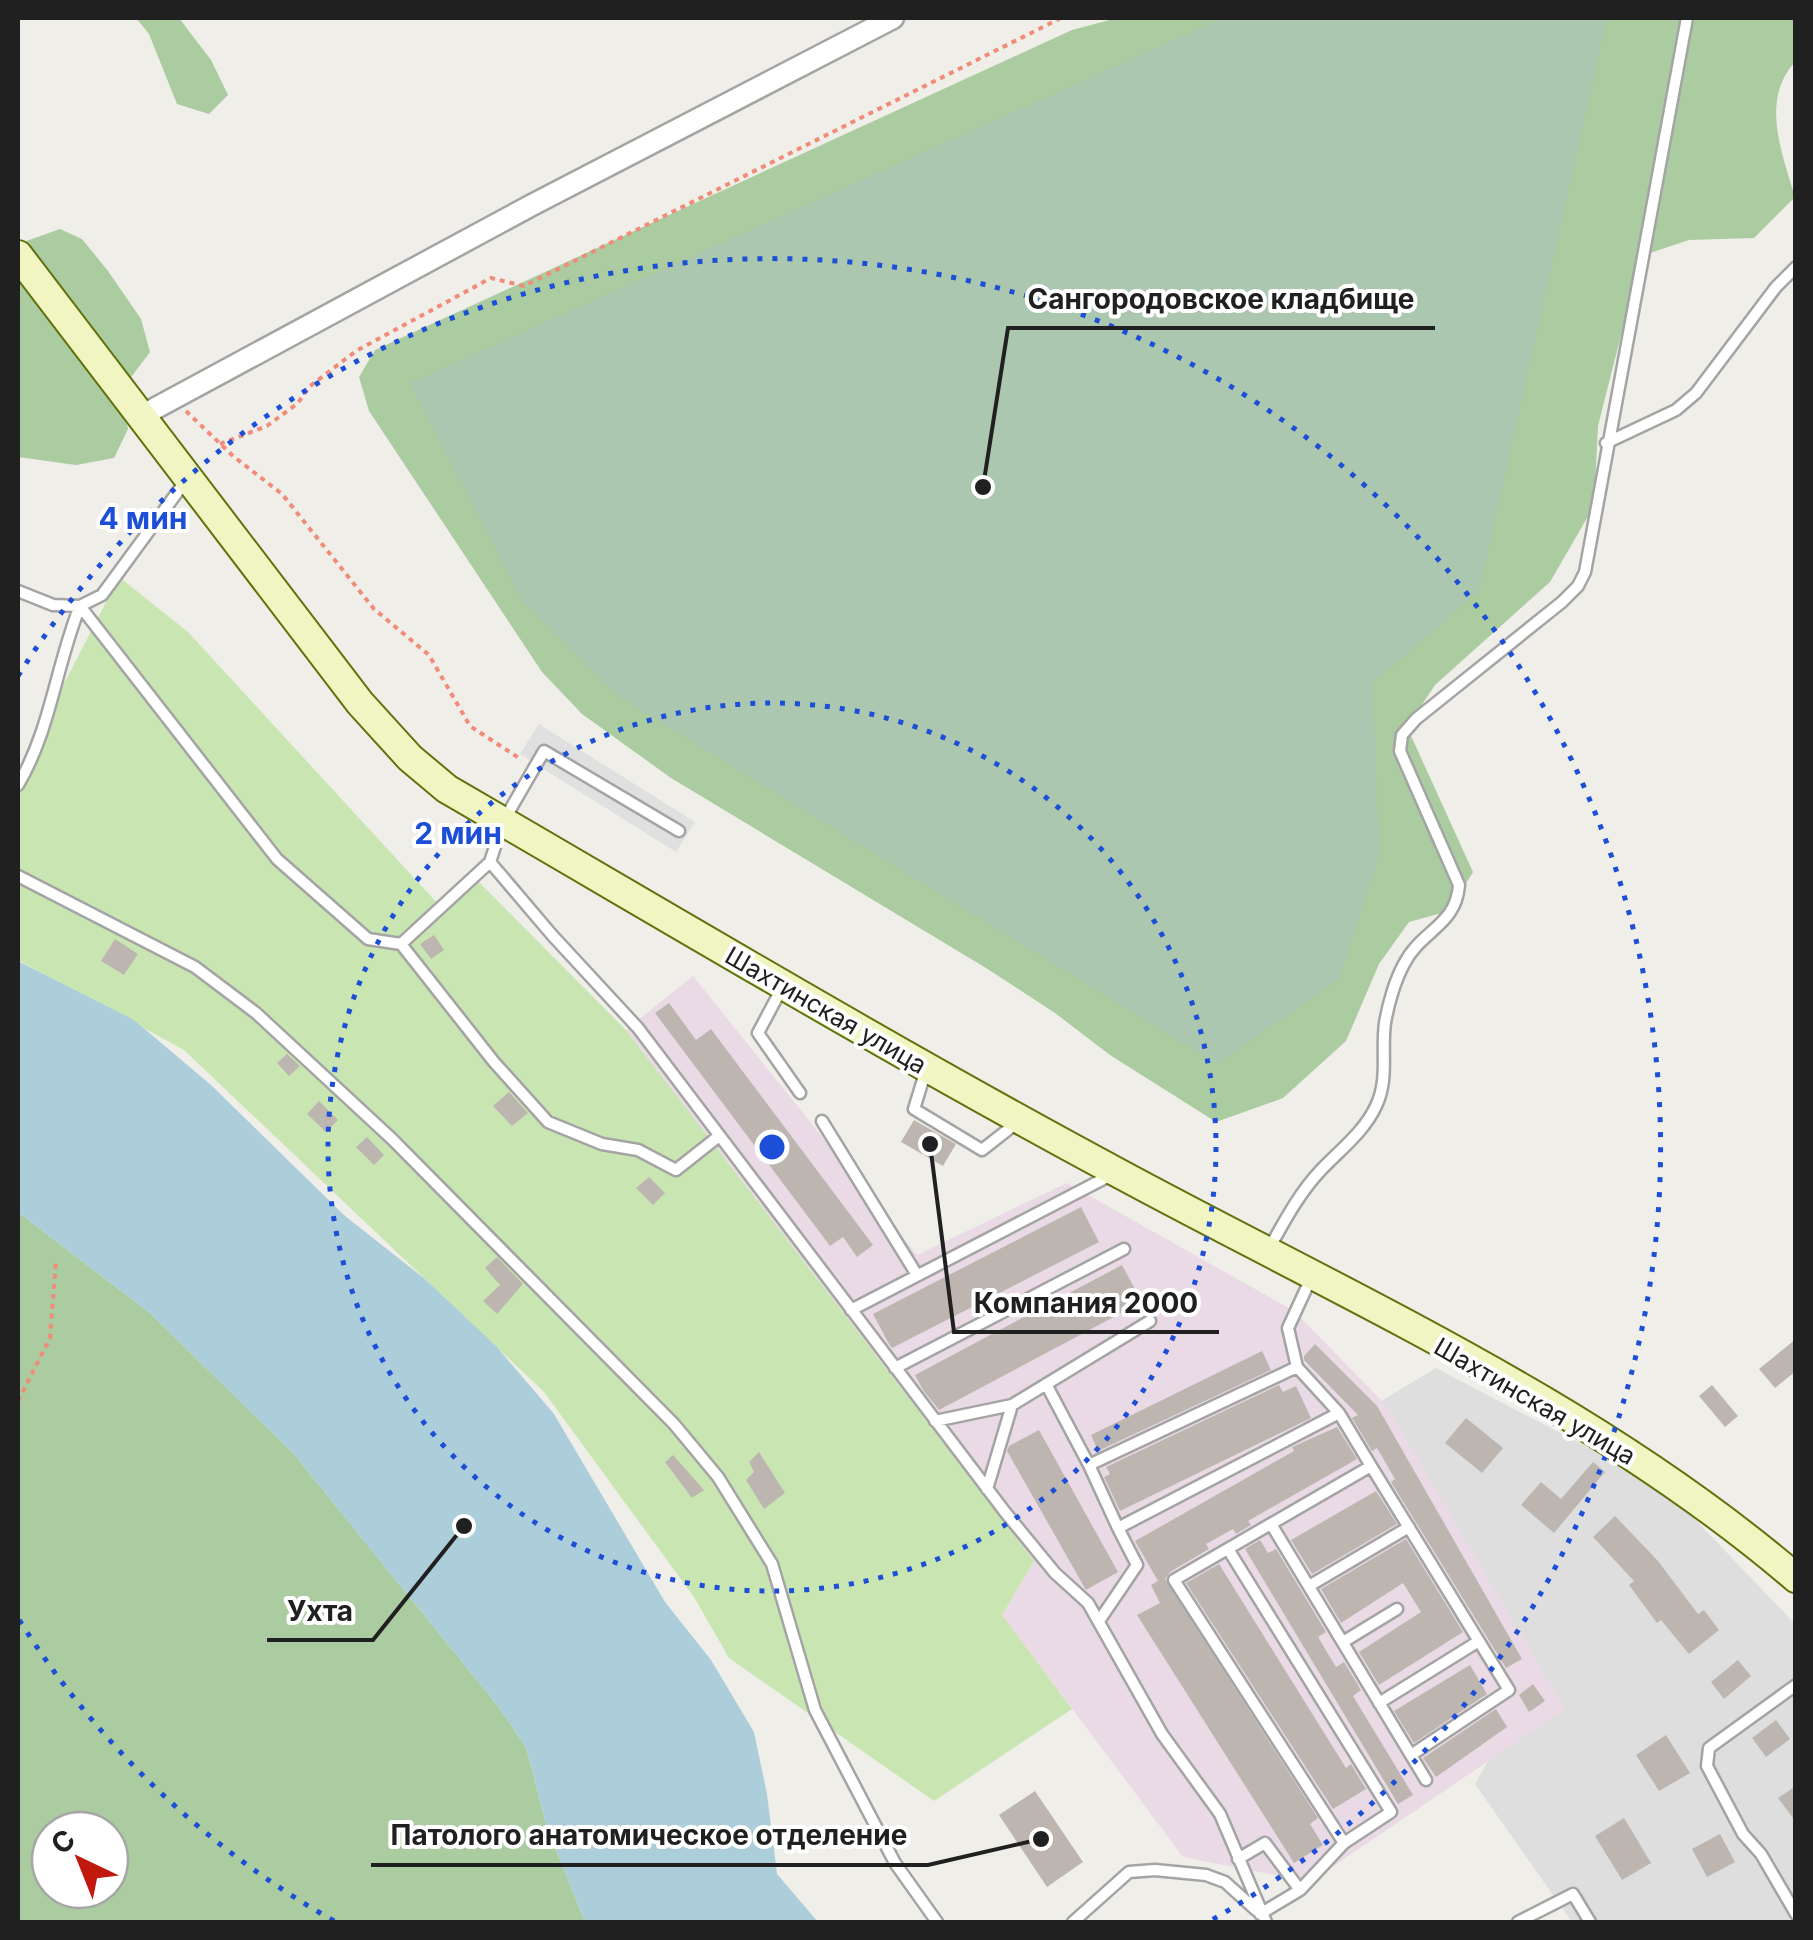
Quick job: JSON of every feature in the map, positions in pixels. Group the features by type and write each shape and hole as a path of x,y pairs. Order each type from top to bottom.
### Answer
{"street":[{"path":"141,416 376,287 893,18"},
{"name":"Шахтинская улица","path":"18,255 360,703 410,758 447,789 926,1068 1500,1376 1684,1491 1796,1578"}],"lane":[{"path":"1267,1252 1290,1210 1376,1108 1385,1080 1385,1022 1402,967 1415,945 1457,905 1458,885 1400,750 1402,735 1416,719 1578,586 1585,572 1687,18"},
{"path":"1606,443 1676,410 1696,394 1776,286 1796,268"},
{"path":"18,592 53,605 80,606 102,594 188,477"},
{"path":"18,784 32,760 57,686 63,647 80,606"},
{"path":"80,606 277,858 368,939 401,944 494,1062 548,1122 602,1144 638,1150 676,1170 720,1136"},
{"path":"401,944 490,862 502,822 544,751 679,832"},
{"path":"490,862 638,1028 987,1489 1055,1573 1088,1602 1162,1734 1220,1814 1263,1918"},
{"path":"18,876 195,966 256,1012 406,1152 674,1424 718,1477 772,1564 815,1710 896,1863 937,1922"},
{"path":"784,986 758,1033 800,1093"},
{"path":"926,1068 914,1109 982,1150 1022,1119"},
{"path":"822,1121 917,1275"},
{"path":"851,1310 1117,1172"},
{"path":"895,1368 1124,1249"},
{"path":"1312,1276 1288,1328 1297,1367 1340,1413 1509,1690 1411,1755"},
{"path":"935,1421 1012,1405 1150,1321"},
{"path":"1089,1466 1297,1367"},
{"path":"1046,1384 1137,1565 1098,1621"},
{"path":"987,1489 1012,1405"},
{"path":"1118,1528 1340,1413"},
{"path":"1344,1844 1174,1580 1371,1466"},
{"path":"1271,1524 1426,1780"},
{"path":"1309,1586 1409,1527"},
{"path":"1228,1549 1390,1812 1344,1844 1300,1890 1263,1918"},
{"path":"1342,1642 1397,1608"},
{"path":"1379,1703 1479,1641"},
{"path":"1796,1685 1709,1748 1708,1766 1743,1834 1761,1854 1796,1914"},
{"path":"1238,1859 1265,1843 1300,1890"},
{"path":"1072,1922 1129,1872 1155,1870 1206,1875 1225,1882 1263,1918"},
{"path":"1518,1922 1573,1894 1590,1922"}],"path":[{"path":"220,444 267,426 356,352 491,278 524,286 1061,18"},
{"path":"174,400 282,494 374,608 429,654 470,726 534,769"},
{"path":"18,1401 50,1338 56,1260"}],"shaded area":[{"path":"539,724 695,822 676,852 520,754"},
{"path":"693,976 917,1255 1067,1183 1294,1311 1387,1406 1565,1709 1310,1882 1183,1857 1002,1615 1034,1561 626,1030"},
{"path":"1436,1368 1665,1488 1795,1624 1795,1922 1572,1922 1475,1784 1536,1675 1381,1401"}],"green space":[{"path":"136,18 179,18 211,60 228,95 209,114 177,104 149,34"},
{"path":"1117,18 1795,18 1795,62 1784,77 1776,110 1780,145 1795,197 1754,238 1689,240 1641,256 1598,426 1594,506 1550,582 1435,685 1407,727 1473,872 1449,911 1409,922 1379,964 1346,1041 1283,1098 1216,1122 1110,1055 986,968 671,778 582,714 542,672 369,411 359,377 375,350 1072,30"},
{"path":"1223,18 1607,18 1479,591 1373,683 1379,855 1339,979 1217,1064 618,696 523,602 410,383"},
{"path":"60,229 82,239 108,271 141,319 150,352 120,392 128,429 114,458 76,465 18,457 18,244"},
{"path":"119,577 188,632 438,904 471,874 626,1030 1034,1561 1002,1615 1072,1709 934,1801 729,1658 694,1597 544,1392 184,1050 18,960 18,773"},
{"path":"18,1212 150,1313 293,1453 497,1705 526,1747 547,1827 585,1922 18,1922"}],"water":[{"path":"18,961 134,1020 211,1085 345,1216 425,1279 496,1346 554,1414 665,1602 711,1660 754,1732 777,1874 818,1922 585,1922 547,1827 526,1747 497,1705 293,1453 150,1313 18,1212"}],"building":[{"path":"434,935 444,950 431,959 420,944"},
{"path":"115,939 138,954 124,975 101,961"},
{"path":"669,1003 696,1040 711,1029 873,1245 857,1257 843,1237 830,1246 655,1013"},
{"path":"287,1054 300,1066 289,1076 277,1063"},
{"path":"509,1092 528,1113 512,1126 493,1106"},
{"path":"319,1101 338,1120 326,1132 307,1114"},
{"path":"914,1120 956,1144 943,1166 901,1142"},
{"path":"367,1137 384,1155 374,1165 356,1147"},
{"path":"649,1177 665,1193 653,1205 636,1188"},
{"path":"1081,1207 1099,1242 892,1348 889,1344 873,1314"},
{"path":"497,1257 523,1284 497,1314 483,1301 500,1285 485,1268"},
{"path":"1122,1265 1142,1302 939,1410 923,1390 915,1375"},
{"path":"1796,1339 1796,1371 1775,1388 1759,1369"},
{"path":"1315,1344 1377,1406 1522,1659 1506,1668 1391,1482 1395,1479 1377,1448 1372,1451 1352,1418 1358,1415 1304,1360"},
{"path":"1262,1351 1271,1370 1098,1451 1091,1435"},
{"path":"1279,1385 1283,1392 1296,1386 1311,1418 1120,1511 1104,1477 1110,1474 1106,1467"},
{"path":"1712,1385 1738,1416 1725,1427 1699,1396"},
{"path":"1466,1418 1503,1448 1482,1473 1445,1443"},
{"path":"1337,1427 1357,1459 1248,1521 1251,1525 1236,1534 1233,1529 1206,1544 1209,1549 1165,1579 1318,1818 1310,1824 1323,1845 1294,1863 1137,1615 1160,1603 1151,1585 1158,1581 1135,1541 1294,1451 1292,1447"},
{"path":"1039,1430 1118,1572 1086,1590 1007,1451 1009,1446"},
{"path":"759,1452 785,1493 764,1509 746,1480 754,1472 749,1462"},
{"path":"673,1455 704,1490 692,1498 665,1462"},
{"path":"1593,1462 1605,1472 1554,1533 1521,1505 1541,1482 1561,1499"},
{"path":"1376,1491 1397,1524 1312,1574 1291,1540"},
{"path":"1615,1516 1658,1561 1698,1614 1704,1610 1719,1630 1689,1654 1661,1620 1657,1623 1629,1585 1634,1581 1593,1537"},
{"path":"1406,1539 1463,1632 1379,1685 1359,1652 1421,1612 1403,1583 1341,1623 1321,1589"},
{"path":"1260,1540 1268,1553 1276,1549 1326,1632 1318,1637 1336,1667 1344,1662 1361,1690 1353,1696 1413,1795 1398,1804 1245,1549"},
{"path":"1219,1564 1346,1768 1351,1764 1366,1789 1333,1809 1186,1583"},
{"path":"1738,1660 1751,1676 1724,1699 1711,1682"},
{"path":"1470,1665 1487,1694 1414,1743 1394,1711"},
{"path":"1533,1684 1545,1701 1529,1712 1519,1695"},
{"path":"1496,1709 1507,1727 1436,1777 1423,1758"},
{"path":"1776,1720 1790,1739 1766,1757 1752,1738"},
{"path":"1666,1735 1690,1773 1659,1791 1636,1755"},
{"path":"1796,1786 1796,1822 1778,1798"},
{"path":"1035,1791 1083,1862 1047,1887 999,1815"},
{"path":"1624,1818 1651,1863 1622,1880 1595,1836"},
{"path":"1720,1834 1735,1862 1707,1877 1692,1849"}],"place":[{"name":"Сангородовское кладбище","path":"983,487"},
{"name":"Компания 2000","path":"930,1144"},
{"name":"Ухта","path":"464,1526"},
{"name":"Патолого анатомическое отделение","path":"1041,1839"}]}
